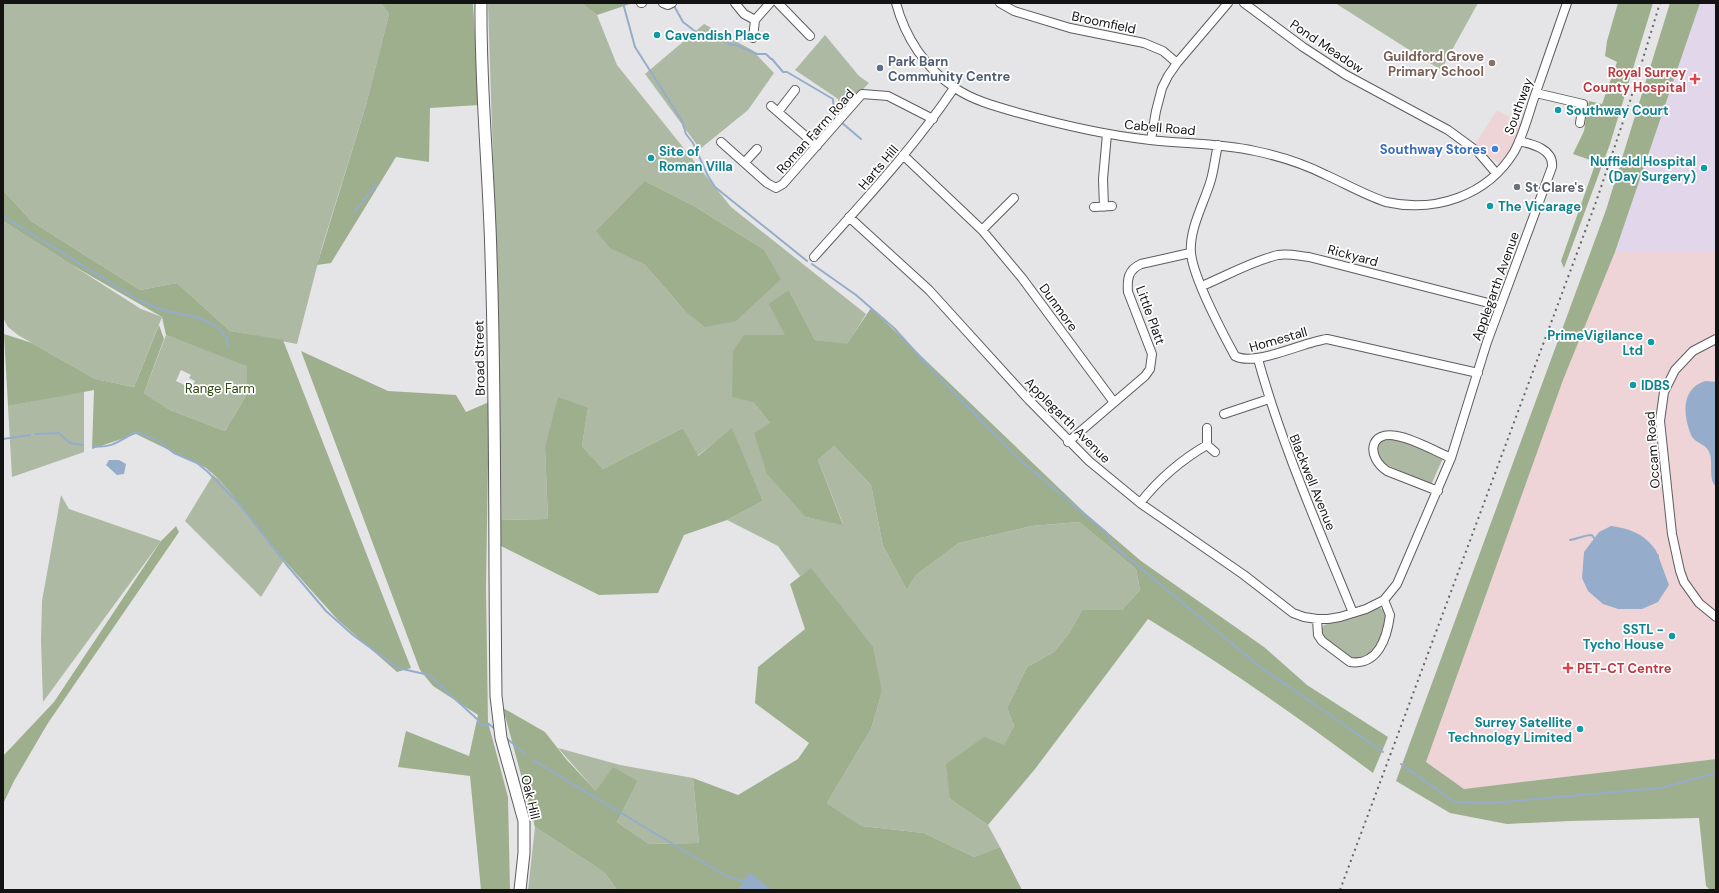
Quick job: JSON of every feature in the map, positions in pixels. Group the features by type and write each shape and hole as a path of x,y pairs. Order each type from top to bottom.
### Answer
{"street":[{"name":"Broad Street","path":"481,3 494,361 494,560 498,712"},
{"path":"735,3 744,14 755,20"},
{"path":"753,38 755,20 770,3"},
{"path":"778,3 810,36"},
{"name":"Cabell Road","path":"896,3 904,26 916,49 930,66 954,88 977,99 1008,110 1107,134 1151,140 1218,145 1255,151 1293,162 1325,174 1386,202 1399,205 1422,206 1463,197"},
{"name":"Broomfield","path":"1000,3 1014,11 1070,28 1144,42 1163,51 1177,63"},
{"path":"1151,140 1162,88 1177,63 1228,3"},
{"name":"Pond Meadow","path":"1244,3 1303,47 1346,75 1448,130 1478,152 1496,173"},
{"name":"Southway","path":"1463,197 1480,187 1496,173 1508,161 1519,141 1567,3"},
{"name":"Harts Hill","path":"814,257 875,190 904,155 933,119 954,88"},
{"path":"778,112 795,90"},
{"path":"1536,93 1583,104 1580,123"},
{"name":"Roman Farm Road","path":"721,142 776,188 784,184 862,94 888,96 933,119"},
{"path":"771,106 817,146"},
{"path":"1094,207 1108,207 1103,179 1107,134"},
{"name":"Applegarth Avenue","path":"849,217 929,290 1068,442 1140,503 1244,575 1294,613 1304,617 1328,620 1366,609 1384,600 1397,584 1438,491 1451,458 1500,306 1552,163 1546,151 1535,145 1519,141"},
{"name":"Homestall","path":"1218,145 1210,182 1193,235 1190,253 1194,269 1236,356 1247,360 1258,359 1314,340 1327,339 1478,373"},
{"path":"745,162 757,149"},
{"name":"Dunmore","path":"904,155 982,230 1022,278 1113,401"},
{"path":"982,230 1015,197"},
{"name":"Little Platt","path":"1068,442 1113,401 1145,376 1152,361 1152,354 1128,292 1127,282 1129,274 1135,267 1141,264 1190,253"},
{"name":"Rickyard","path":"1202,286 1265,259 1288,254 1309,256 1500,306"},
{"name":"Occam Road","path":"1716,339 1700,346 1682,361 1670,380 1662,399 1660,421 1672,534 1680,571 1684,582 1699,603 1716,617"},
{"name":"Blackwell Avenue","path":"1258,359 1269,399 1288,452 1353,613"},
{"path":"1224,414 1269,399"},
{"path":"1207,428 1207,445 1214,452"},
{"path":"1438,491 1386,471 1379,466 1372,452 1373,445 1383,436 1398,436 1451,458"},
{"path":"1140,503 1152,488 1186,457 1207,445"},
{"path":"1317,619 1318,635 1322,641 1350,662 1356,663 1374,657 1379,653 1390,615 1384,600"},
{"name":"Oak Hill","path":"498,712 501,734 524,821 524,853 520,890"}],"shaded area":[{"name":"Royal Surrey County Hospital","path":"1700,3 1716,3 1716,252 1615,252"},
{"path":"1497,110 1521,123 1513,149 1502,165 1474,146"},
{"path":"1615,252 1716,252 1716,759 1464,789 1426,762 1563,379"}],"green space":[{"path":"3,3 381,3 389,14 366,105 322,247 297,344 230,331 177,283 140,290 31,221 3,190"},
{"path":"381,3 473,3 479,105 430,108 429,162 396,157 331,263 317,265 366,105 389,14"},
{"path":"488,3 581,3 597,15 617,65 731,207 866,314 847,345 815,340 789,290 785,335 744,335 753,402 770,423 806,517 843,524 818,460 834,446 871,485 883,546 907,590 916,575 959,543 1032,526 1079,522 1136,569 1140,590 1122,610 1082,610 1070,632 1054,652 1027,667 1007,708 1014,726 1004,746 950,799 988,825 1000,847 974,857 924,833 862,826 827,803 871,729 882,692 811,569 800,576 778,546 727,520 763,501 732,429 697,456 683,428 603,469 582,446 588,408 545,448 548,519 499,520 499,342","holes":["645,181 694,206 763,249 685,311 644,264"]},
{"path":"581,3 633,3 597,15"},
{"path":"1335,3 1478,3 1441,70"},
{"path":"1618,3 1653,3 1610,144 1564,268 1561,261 1596,162 1573,154 1584,131 1589,101 1602,104 1617,62 1605,56 1607,41"},
{"path":"1670,3 1700,3 1615,252 1563,380 1426,762 1464,789 1716,759 1715,890 1710,890 1706,886 1699,818 1507,824 1450,813 1396,781 1606,210"},
{"path":"704,24 752,50 774,73 748,110 700,149 645,74"},
{"path":"825,35 859,76 869,83 838,115 838,99 795,70"},
{"path":"645,181 694,206 763,249 781,279 736,321 705,327 685,311 644,264 610,248 596,231"},
{"path":"3,190 31,221 140,290 177,283 230,331 283,340 411,668 397,672 338,620 284,560 220,480 206,468 136,434 92,449 94,390 8,406 4,334 32,343 95,379 134,387 159,325 164,339 144,393 170,410 225,431 247,394 247,366 166,335 162,317 72,265 3,221"},
{"path":"3,221 141,309 162,317 134,387 95,379 18,335 8,327 3,318"},
{"path":"789,290 815,340 847,344 871,308 1085,513 1141,561 1264,647 1307,685 1388,737 1373,773 1262,693 1206,655 1148,619 1035,769 988,825 950,799 946,764 984,737 1004,745 1014,726 1007,708 1027,667 1054,652 1070,632 1082,610 1122,610 1140,590 1136,569 1079,522 1032,526 959,543 916,575 907,590 883,546 871,485 834,446 818,460 843,525 806,517 767,474 754,433 770,423 753,402 732,397 733,351 744,335 785,335 769,304"},
{"name":"Range Farm","path":"166,335 247,365 247,394 225,431 170,410 144,393","holes":["181,370 191,375 189,378 195,381 191,388 176,381"]},
{"path":"301,351 388,391 456,395 466,412 489,402 486,588 488,722 508,797 510,890 481,890 470,776 398,767 406,731 469,756 478,715 433,686 420,670"},
{"path":"84,391 84,452 12,477 8,406"},
{"path":"558,397 588,408 582,446 603,469 683,428 698,456 732,428 763,501 727,520 684,535 658,593 599,595 499,545 499,520 548,519 545,448"},
{"path":"1384,438 1395,438 1443,458 1431,485 1385,464 1377,456 1377,445"},
{"path":"213,475 220,480 284,560 261,597 185,521"},
{"path":"61,495 69,509 161,541 43,702 41,640 42,601"},
{"path":"176,526 179,532 48,723 14,781 3,804 4,755 54,702 161,541"},
{"path":"811,568 873,647 882,692 871,729 827,803 862,826 924,833 974,857 1000,847 1022,890 617,890 604,872 535,827 503,708 545,732 566,759 596,791 613,767 638,781 617,822 649,844 699,843 693,778 738,795 798,759 809,743 755,703 758,667 805,629 790,584"},
{"path":"1379,608 1386,610 1386,618 1376,651 1372,654 1352,659 1322,635 1322,628 1324,625"},
{"path":"558,748 620,765 693,778 699,843 649,844 617,822 638,781 596,791"},
{"path":"535,827 604,872 617,890 528,890"}],"water":[{"path":"1706,381 1716,382 1716,487 1711,476 1711,458 1709,451 1692,437 1686,412 1686,404 1692,390"},
{"path":"109,460 119,460 126,464 124,474 117,475 106,465"},
{"path":"1611,526 1623,528 1640,535 1650,543 1659,555 1669,585 1658,602 1642,609 1618,609 1603,604 1588,591 1582,578 1584,552 1599,532"},
{"path":"751,873 771,890 739,890 746,876"}],"waterway":[{"path":"623,3 635,47 682,121 686,134 693,143 708,176 715,187 807,261"},
{"path":"673,4 683,22 696,32 724,40 731,45 737,45 757,54 766,54 771,59"},
{"path":"772,59 783,72 787,72 833,99 834,115 838,119"},
{"path":"841,122 861,139"},
{"path":"354,212 377,184"},
{"path":"3,216 140,301 163,310 199,318 216,326 227,338 228,347"},
{"path":"812,264 856,295 894,328 931,369 1020,460 1106,532 1114,545 1121,552 1264,670 1383,752"},
{"path":"93,446 100,447 111,445 136,432 155,439"},
{"path":"35,434 59,433 70,443 83,445"},
{"path":"3,439 30,435"},
{"path":"158,441 174,453 197,463 208,472 241,506 286,564 326,611 353,635 398,668 429,675 478,720 480,725 489,724 496,730"},
{"path":"1570,540 1589,535 1592,535 1594,538"},
{"path":"505,737 525,754"},
{"path":"533,760 726,876 742,881"},
{"path":"1401,764 1455,802 1491,803 1660,788 1716,773"}],"railway":[{"path":"1340,890 1596,202 1630,101 1660,3"}],"place":[{"name":"Cavendish Place","path":"657,35"},
{"name":"Guildford Grove Primary School","path":"1492,63"},
{"name":"Park Barn Community Centre","path":"880,68"},
{"name":"Royal Surrey County Hospital","path":"1695,79"},
{"name":"Southway Court","path":"1558,110"},
{"name":"Southway Stores","path":"1495,149"},
{"name":"Site of Roman Villa","path":"651,158"},
{"name":"Nuffield Hospital (Day Surgery)","path":"1704,168"},
{"name":"St Clare's","path":"1517,187"},
{"name":"The Vicarage","path":"1490,206"},
{"name":"PrimeVigilance Ltd","path":"1651,342"},
{"name":"IDBS","path":"1633,385"},
{"name":"SSTL - Tycho House","path":"1672,636"},
{"name":"PET-CT Centre","path":"1568,668"},
{"name":"Surrey Satellite Technology Limited","path":"1580,729"}]}
